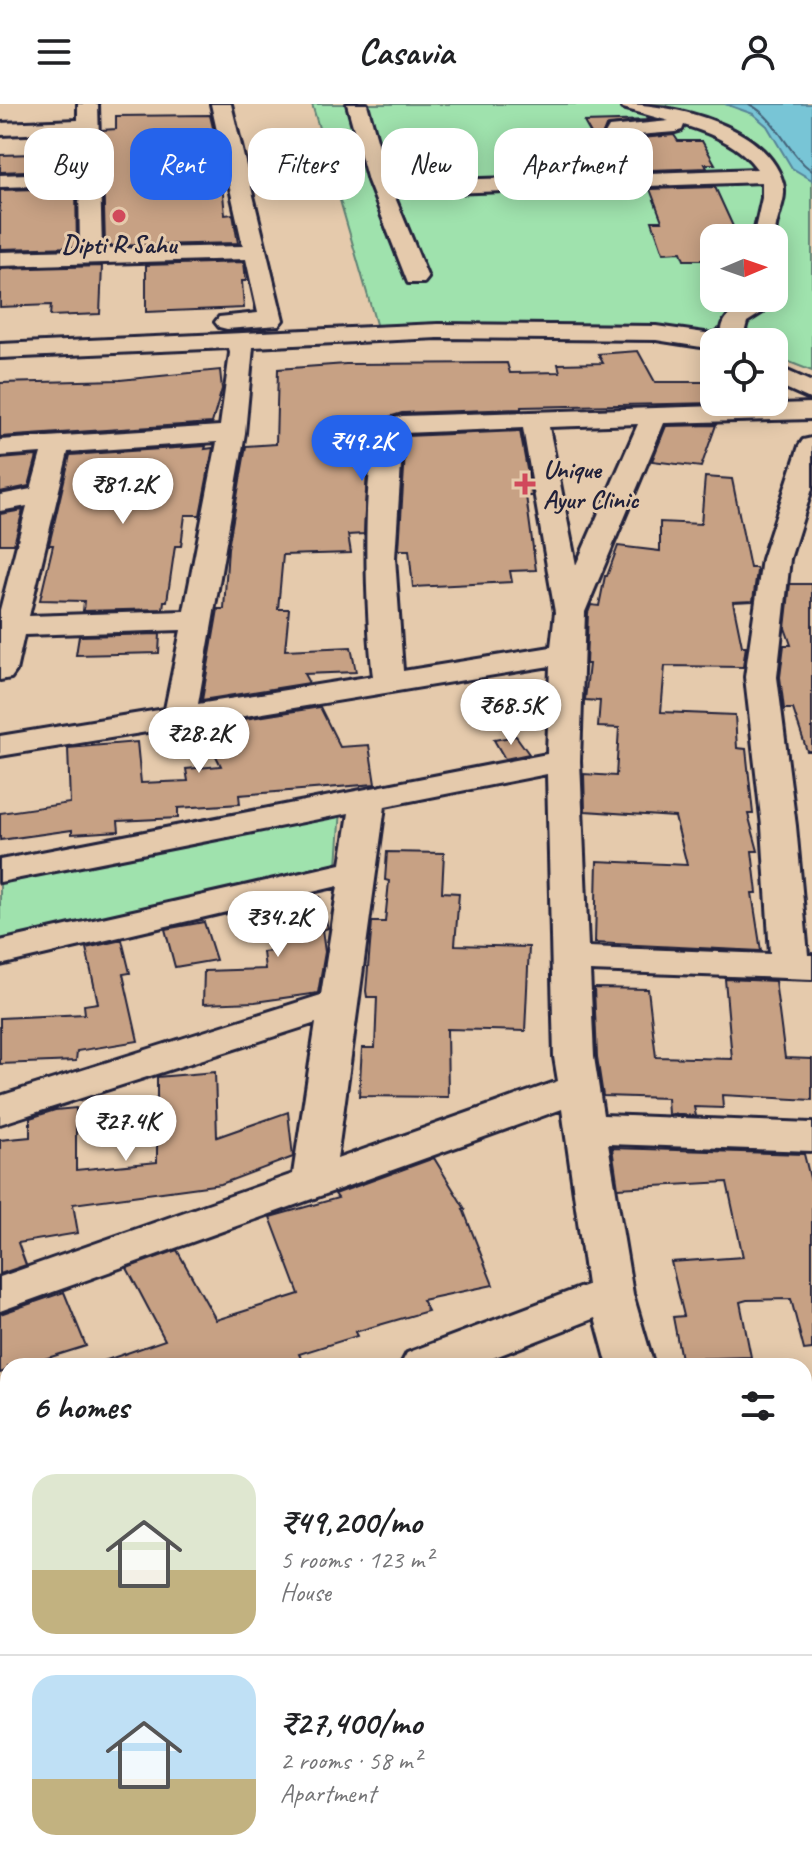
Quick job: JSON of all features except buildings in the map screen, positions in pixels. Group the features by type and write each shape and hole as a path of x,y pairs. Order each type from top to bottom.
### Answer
{"street":[{"path":"0,129 88,126 88,104"},
{"path":"221,104 273,330"},
{"path":"357,104 381,186"},
{"path":"630,104 701,125 739,141 757,153 771,175 775,194 765,224"},
{"path":"653,128 701,125"},
{"path":"653,179 771,175"},
{"path":"0,181 24,180"},
{"path":"90,200 91,257"},
{"path":"386,200 416,278"},
{"path":"0,259 255,252"},
{"path":"735,328 736,319 747,312"},
{"path":"0,329 580,331 656,333 700,340"},
{"path":"0,363 241,347 273,330"},
{"path":"0,351 638,342 700,350"},
{"path":"180,716 232,433 241,347"},
{"path":"788,368 812,379"},
{"path":"788,380 812,392"},
{"path":"389,681 383,643 379,531 392,428 402,424 812,411"},
{"path":"570,612 655,415"},
{"path":"534,419 570,612 563,761 574,1057 611,1294 629,1358"},
{"path":"0,448 232,433"},
{"path":"0,671 56,445"},
{"path":"570,958 801,966 779,826 761,677 776,559 812,446"},
{"path":"0,503 43,495"},
{"path":"10,626 198,620"},
{"path":"0,746 566,654"},
{"path":"0,871 563,761"},
{"path":"312,1184 369,797"},
{"path":"0,953 358,871"},
{"path":"0,1110 338,1003"},
{"path":"0,1294 312,1184 582,1108 812,1137"},
{"path":"444,1358 611,1294"}],"green space":[{"path":"312,104 812,104 812,371 788,362 788,328 700,328 700,335 665,327 614,324 378,331 340,200 365,200 365,128 319,128"},
{"path":"341,809 337,865 0,941 0,878"}],"water":[{"path":"725,104 812,104 812,180 792,168 767,126 753,114"}],"place":[{"name":"Dipti R Sahu","path":"119,216"},
{"name":"Unique Ayur Clinic","path":"525,484"}]}
